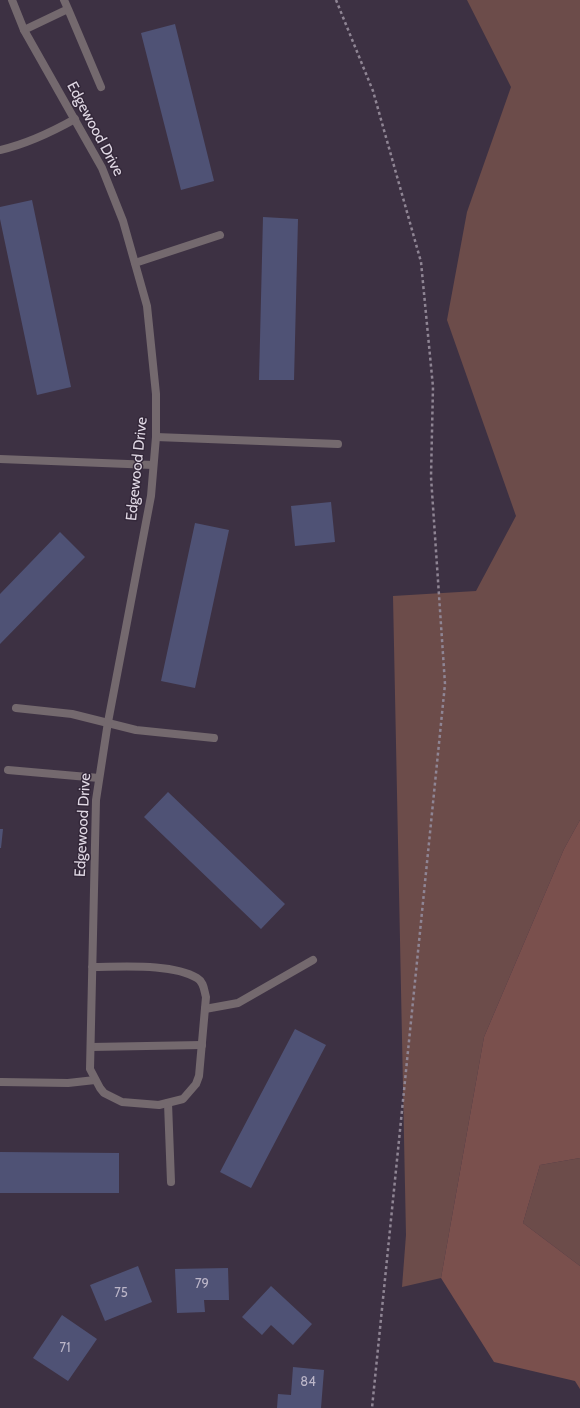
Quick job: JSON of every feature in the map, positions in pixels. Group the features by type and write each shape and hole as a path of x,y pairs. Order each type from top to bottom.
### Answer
{"street":[{"name":"Edgewood Drive","path":"12,0 24,30 102,168 123,221 147,306 156,394 156,437 151,496 108,722 96,800 92,967 91,1047 90,1069 95,1080 104,1093 122,1102 159,1105 183,1099 196,1084 199,1076 206,997 203,984 198,978 169,968 92,967"},
{"path":"64,0 101,87"},
{"path":"24,30 68,9"},
{"path":"0,150 21,145 46,135 75,119"},
{"path":"135,263 220,234"},
{"path":"156,437 338,444"},
{"path":"0,459 153,464"},
{"path":"16,708 72,714 136,730 214,738"},
{"path":"8,770 99,778"},
{"path":"205,1009 238,1003 313,960"},
{"path":"91,1047 202,1046"},
{"path":"2,1082 68,1084 95,1080"},
{"path":"168,1103 171,1182"}],"path":[{"path":"336,0 373,91 421,262 433,386 432,477 445,684 372,1408"}],"shaded area":[{"path":"467,0 580,0 580,820 564,849 484,1037 441,1278 402,1287 406,1235 393,596 476,591 516,516 447,320 467,212 511,87"},
{"path":"580,820 580,1158 540,1165 523,1223 580,1266 580,1389 575,1381 494,1362 441,1278 484,1037 564,849"},
{"path":"580,1158 580,1266 523,1223 540,1165"}],"building":[{"path":"175,24 214,181 181,190 141,33"},
{"path":"32,200 71,387 37,395 0,219 0,207"},
{"path":"263,217 298,219 294,380 259,380"},
{"path":"331,502 335,542 295,546 291,506"},
{"path":"195,523 229,530 195,688 161,681"},
{"path":"60,532 85,557 0,644 0,594"},
{"path":"168,792 285,904 261,929 144,817"},
{"path":"0,829 3,829 1,848 0,848"},
{"path":"295,1029 326,1045 251,1188 220,1172"},
{"path":"0,1152 119,1153 119,1193 0,1193"},
{"path":"138,1266 152,1302 105,1321 90,1285"},
{"path":"228,1268 229,1300 204,1300 205,1312 177,1313 175,1269"},
{"path":"271,1286 312,1324 293,1345 271,1325 262,1335 242,1317"},
{"path":"62,1315 97,1339 68,1381 33,1358"},
{"path":"293,1367 324,1370 321,1408 277,1408 278,1394 291,1395"}]}
